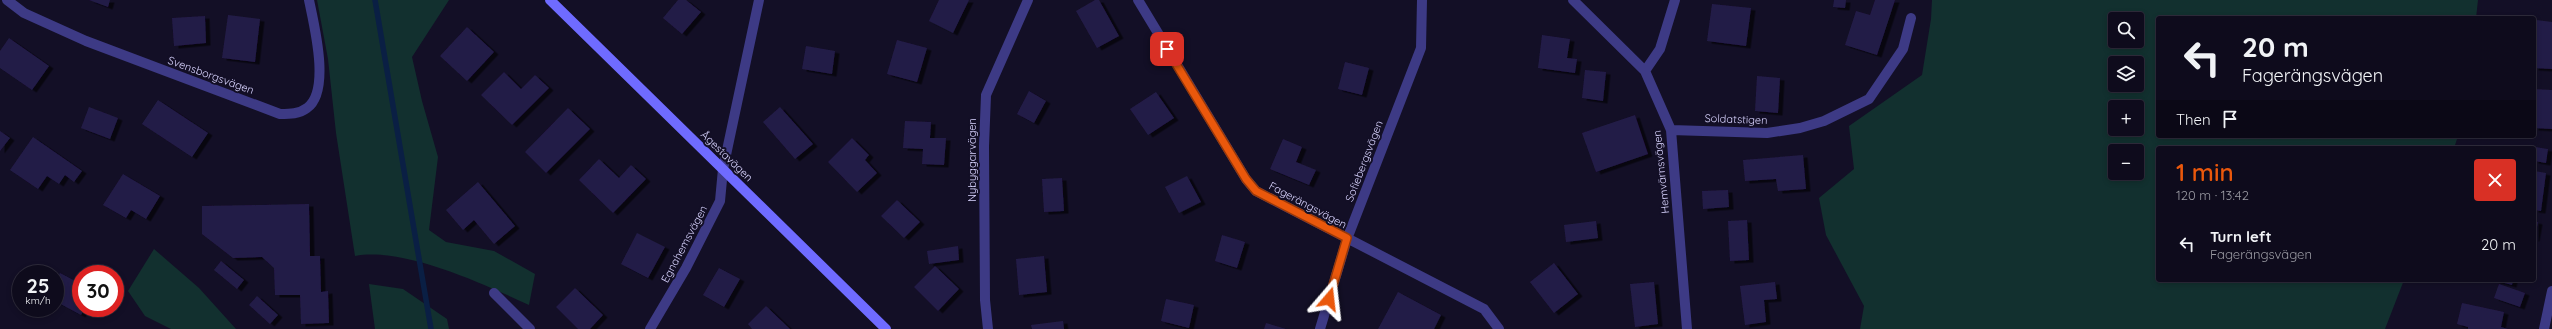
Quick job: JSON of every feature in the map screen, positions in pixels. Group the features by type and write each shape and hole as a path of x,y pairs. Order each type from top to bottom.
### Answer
{"main road":[{"name":"Ågestavägen","path":"550,0 886,329"}],"street":[{"name":"Svensborgsvägen","path":"6,0 24,13 86,41 280,114 296,114 308,108 316,95 319,57 309,0"},
{"name":"Egnahemsvägen","path":"650,329 686,268 720,201 723,169 759,0"},
{"name":"Nybyggarvägen","path":"988,329 985,293 984,146 986,95 1028,0"},
{"name":"Fagerängsvägen","path":"1138,0 1246,179 1256,191 1484,309 1499,329"},
{"name":"Sofiebergsvägen","path":"1320,329 1347,238 1421,48 1422,0"},
{"name":"Hemvärnsvägen","path":"1573,0 1645,71 1671,130 1687,329"},
{"path":"1645,71 1660,49 1675,0"},
{"name":"Soldatstigen","path":"1671,130 1767,133 1800,128 1824,121 1869,99 1903,49 1911,18"},
{"path":"2544,329 2552,291"},
{"path":"494,293 530,329"}],"green space":[{"path":"317,0 449,0 412,57 422,101 438,157 429,230 446,242 494,251 535,274 529,305 467,278 419,262 396,257 375,255 355,256 336,133 328,59"},
{"path":"1932,0 2478,0 2476,16 2156,16 2156,138 2457,138 2455,146 2156,146 2156,282 2403,282 2385,329 1860,329 1864,306 1826,235 1819,198 1854,169 1849,126 1922,75 1931,19"},
{"path":"154,249 199,288 236,329 171,329 145,316 128,291"},
{"path":"369,284 403,289 447,319 449,329 375,329"}],"building":[{"path":"89,0 110,0 108,7"},
{"path":"678,0 686,0 701,12 682,34 663,18"},
{"path":"939,0 969,0 953,33 929,21"},
{"path":"1095,0 1099,0 1119,36 1097,48 1076,11"},
{"path":"1834,0 1846,0 1845,8 1833,7"},
{"path":"1875,0 1895,0 1877,55 1845,45 1856,11 1870,15"},
{"path":"1712,4 1751,8 1746,46 1707,41"},
{"path":"228,15 260,19 255,62 222,58"},
{"path":"205,16 206,43 174,46 172,18"},
{"path":"2536,20 2552,22 2552,69 2536,68"},
{"path":"467,27 494,52 467,81 440,56"},
{"path":"1542,35 1570,39 1567,58 1577,59 1575,73 1538,68"},
{"path":"9,38 49,66 32,90 0,68 0,51"},
{"path":"897,40 927,48 917,82 887,74"},
{"path":"806,46 835,51 832,74 802,69"},
{"path":"1345,62 1369,68 1362,95 1338,89"},
{"path":"1585,70 1606,72 1603,101 1582,98"},
{"path":"504,72 521,89 535,75 549,88 512,125 481,95"},
{"path":"1757,76 1780,78 1778,113 1755,111"},
{"path":"2536,89 2552,90 2552,129 2536,128"},
{"path":"1029,91 1046,101 1034,123 1017,114"},
{"path":"1156,92 1174,118 1148,135 1130,109"},
{"path":"158,100 208,133 192,157 142,124"},
{"path":"89,107 118,118 110,139 81,128"},
{"path":"780,107 813,144 795,159 763,122"},
{"path":"568,108 590,129 546,173 525,152"},
{"path":"1635,115 1648,154 1596,172 1582,133"},
{"path":"905,121 931,122 930,138 946,138 944,165 922,164 923,149 903,148"},
{"path":"0,131 10,138 0,151"},
{"path":"33,137 82,171 74,182 65,175 59,184 47,176 38,189 10,170"},
{"path":"852,138 869,155 865,160 877,173 857,192 828,162"},
{"path":"1283,139 1302,147 1296,162 1316,170 1309,185 1270,169"},
{"path":"2536,147 2548,149 2546,163 2536,161"},
{"path":"1803,155 1806,189 1778,191 1776,179 1745,181 1743,160"},
{"path":"599,159 619,178 631,165 646,179 613,213 579,180"},
{"path":"2536,171 2546,173 2541,211 2536,210"},
{"path":"123,174 160,196 146,219 131,210 126,218 103,205"},
{"path":"1187,176 1201,202 1179,213 1165,187"},
{"path":"1062,178 1064,211 1044,212 1042,179"},
{"path":"478,182 515,226 494,244 474,220 463,230 446,210"},
{"path":"1728,190 1729,207 1703,209 1702,191"},
{"path":"897,200 920,222 904,238 881,216"},
{"path":"309,204 310,256 320,256 321,292 328,291 329,323 301,324 300,295 275,295 274,268 262,257 233,258 202,234 202,206"},
{"path":"1747,220 1749,260 1730,261 1728,221"},
{"path":"1596,221 1598,238 1566,242 1564,225"},
{"path":"2536,222 2538,222 2536,233"},
{"path":"637,233 665,247 648,278 621,264"},
{"path":"1222,235 1245,242 1237,268 1215,261"},
{"path":"958,246 959,260 929,264 927,251"},
{"path":"1044,256 1047,292 1019,295 1016,259"},
{"path":"221,261 244,280 237,289 214,270"},
{"path":"1554,263 1578,294 1554,313 1530,282"},
{"path":"935,266 959,289 938,311 914,287"},
{"path":"719,268 740,279 724,307 703,295"},
{"path":"64,275 72,279 72,310 64,306"},
{"path":"1654,282 1658,324 1635,327 1630,284"},
{"path":"1775,282 1777,299 1764,300 1766,322 1745,325 1740,286"},
{"path":"2501,282 2513,282 2512,285"},
{"path":"2499,284 2525,293 2520,307 2494,298"},
{"path":"575,288 603,315 590,329 578,329 556,307"},
{"path":"1398,292 1441,315 1434,329 1378,329"},
{"path":"257,296 278,315 270,324 249,305"},
{"path":"1166,299 1194,305 1189,328 1161,321"},
{"path":"2462,303 2504,312 2501,327 2508,329 2468,329 2468,327 2457,324"},
{"path":"766,306 790,329 752,329 748,324"},
{"path":"1063,321 1064,329 1032,329 1031,325"},
{"path":"1266,323 1286,329 1264,329"}],"waterway":[{"path":"375,0 431,329"}],"route":[{"path":"1167,49 1246,179 1256,191 1347,238 1329,299"}]}
